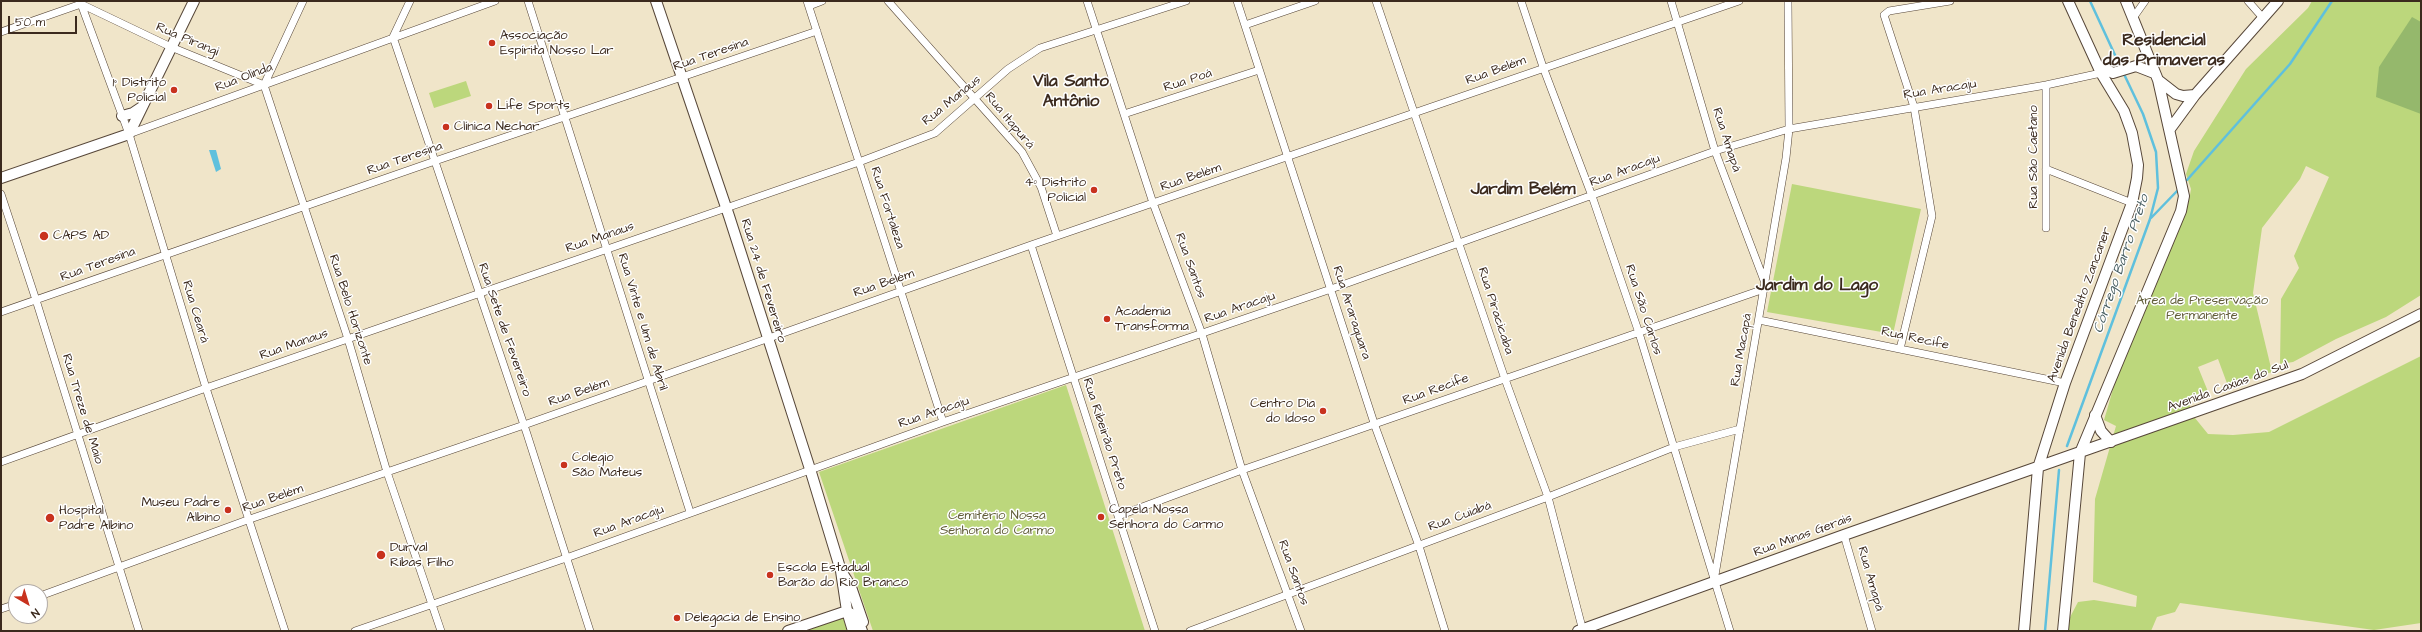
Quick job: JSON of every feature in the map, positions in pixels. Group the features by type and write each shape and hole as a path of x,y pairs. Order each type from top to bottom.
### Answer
{"main road":[{"path":"129,134 194,1"},
{"name":"Rua 24 de Fevereiro","path":"656,1 726,208 842,571 847,612 853,631"},
{"name":"Avenida Benedito Zancaner","path":"2024,631 2038,468 2065,383 2132,203 2137,178 2136,151 2132,133 2124,111 2100,70 2068,1"},
{"path":"2063,631 2080,453 2183,204 2184,188 2156,77 2126,1"},
{"path":"2170,129 2195,94 2278,1"},
{"path":"2100,70 2114,72 2135,66 2146,51"},
{"path":"2135,66 2156,77 2176,94 2183,96 2195,94"},
{"path":"2108,85 2114,72"},
{"path":"122,116 133,113 142,107"},
{"name":"Rua Olinda","path":"1,178 129,134"},
{"name":"Avenida Caxias do Sul","path":"2038,468 2302,374 2421,314"},
{"path":"2095,415 2101,432 2111,442"},
{"name":"Rua Minas Gerais","path":"1581,630 1844,535 2038,468"},
{"name":"Rua 24 de Fevereiro","path":"842,571 851,587 866,631"},
{"path":"788,631 847,612 857,618 862,631"}],"street":[{"path":"264,84 303,1"},
{"path":"393,37 410,1"},
{"name":"Rua Olinda","path":"129,134 495,1"},
{"name":"Rua Vinte e Um de Abril","path":"528,1 690,512"},
{"path":"808,3 822,1"},
{"name":"Rua Itapurá","path":"888,1 1022,152 1041,187 1057,236"},
{"name":"Rua Santos","path":"1087,1 1153,203 1202,334 1242,470 1301,631"},
{"name":"Rua Manaus","path":"1,462 206,388 859,162 935,133 1008,69 1040,48 1186,1"},
{"name":"Rua Araraquara","path":"1236,1 1332,289 1375,426 1419,546 1445,631"},
{"path":"1245,25 1315,1"},
{"name":"Rua Piracicaba","path":"1376,1 1460,243 1505,379 1548,498 1581,630"},
{"name":"Rua São Carlos","path":"1522,1 1543,67 1592,196 1639,333 1730,631"},
{"name":"Rua Amapá","path":"1672,1 1715,151 1764,286"},
{"name":"Rua Belém","path":"48,593 250,519 648,382 767,338 1031,245 1415,113 1543,67 1739,1"},
{"name":"Rua Macapá","path":"1714,582 1759,320 1789,129 1788,1"},
{"path":"1900,349 1932,216 1914,106 1884,15 1888,11 1950,1"},
{"path":"2133,18 2145,1"},
{"path":"2248,1 2263,18"},
{"name":"Rua Pirangi","path":"81,2 171,47 264,84"},
{"path":"1,32 81,2"},
{"name":"Rua Ceará","path":"81,2 129,134 206,388 250,519 285,631"},
{"name":"Rua Fortaleza","path":"808,3 943,422"},
{"name":"Rua Teresina","path":"1,312 165,254 304,208 435,161 817,31"},
{"name":"Rua Sete de Fevereiro","path":"393,37 478,294 524,425 590,631"},
{"name":"Rua Poá","path":"1124,114 1259,70"},
{"name":"Rua Aracaju","path":"355,631 432,603 567,558 690,512 943,422 1332,289 1715,151 1789,129 1914,106 2046,85 2100,70"},
{"name":"Rua Belo Horizonte","path":"264,84 348,339 387,472 441,631"},
{"name":"Rua São Caetano","path":"2046,85 2046,228"},
{"path":"2046,169 2132,203"},
{"name":"Rua Treze de Maio","path":"1,194 36,300 139,631"},
{"name":"Rua Ribeirão Preto","path":"1031,245 1155,631"},
{"name":"Rua Recife","path":"1118,516 1242,470 1375,426 1639,333 1764,286"},
{"name":"Rua Recife","path":"1759,320 2065,383"},
{"name":"Rua Cuiabá","path":"1190,631 1288,593 1548,498 1674,447 1740,429"},
{"name":"Rua Amapá","path":"1844,535 1872,631"}],"green space":[{"name":"Área de Preservação Permanente","path":"2312,1 2421,1 2421,295 2386,317 2336,339 2293,362 2280,364 2281,299 2299,268 2294,256 2329,177 2306,166 2300,179 2262,228 2253,293 2272,372 2228,386 2218,359 2198,367 2209,394 2187,400 2195,418 2208,434 2233,435 2269,432 2421,356 2421,623 2374,630 2180,603 2175,612 2157,617 2151,631 2067,631 2067,623 2078,602 2094,600 2136,607 2137,596 2093,582 2095,499 2116,426 2104,420 2119,368 2189,201 2191,189 2186,174 2194,151 2246,69 2308,8"},
{"path":"2412,17 2421,22 2421,114 2376,97 2379,67"},
{"path":"466,81 471,96 434,108 429,93"},
{"path":"1792,184 1921,209 1893,334 1767,312"},
{"name":"Cemitério Nossa Senhora do Carmo","path":"1066,385 1145,631 873,631 819,472"},
{"path":"843,617 847,631 802,631"}],"water":[{"path":"209,150 216,150 221,169 216,172"}],"waterway":[{"name":"Córrego Barro Preto","path":"2090,1 2121,68"},
{"path":"2187,180 2290,64 2332,1"},
{"name":"Córrego Barro Preto","path":"2067,446 2150,219 2158,188 2156,152 2143,114 2123,72"},
{"path":"2151,218 2179,189"},
{"name":"Córrego Barro Preto","path":"2045,631 2059,470"}],"place":[{"name":"Associação Espírita Nosso Lar","path":"492,43"},
{"name":"1° Distrito Policial","path":"174,90"},
{"name":"Life Sports","path":"489,106"},
{"name":"Clínica Nechar","path":"446,127"},
{"name":"4º Distrito Policial","path":"1094,190"},
{"name":"CAPS AD","path":"44,236"},
{"name":"Academia Transforma","path":"1107,319"},
{"name":"Centro Dia do Idoso","path":"1323,411"},
{"name":"Colegio São Mateus","path":"564,465"},
{"name":"Museu Padre Albino","path":"228,510"},
{"name":"Capela Nossa Senhora do Carmo","path":"1101,517"},
{"name":"Hospital Padre Albino","path":"50,518"},
{"name":"Durval Ribas Filho","path":"381,555"},
{"name":"Escola Estadual Barão do Rio Branco","path":"770,575"},
{"name":"Delegacia de Ensino","path":"677,618"}],"district":[{"name":"Residencial das Primaveras","path":"2164,51"},
{"name":"Vila Santo Antônio","path":"1071,92"},
{"name":"Jardim Belém","path":"1523,190"},
{"name":"Jardim do Lago","path":"1817,286"}]}
